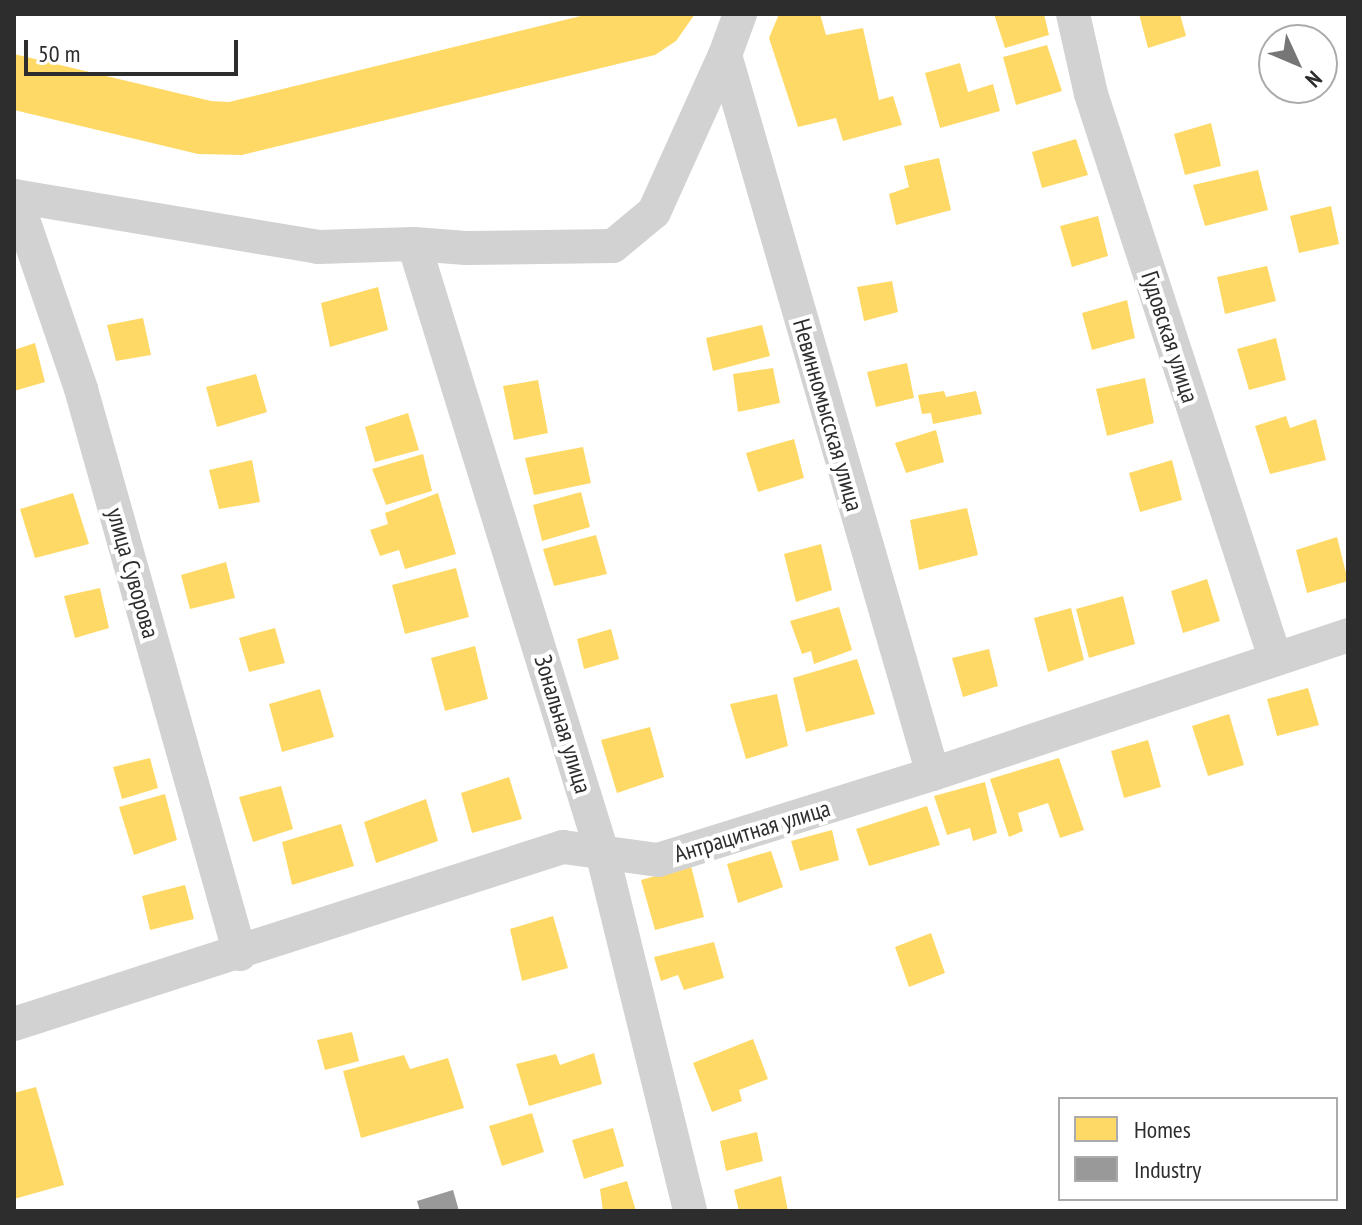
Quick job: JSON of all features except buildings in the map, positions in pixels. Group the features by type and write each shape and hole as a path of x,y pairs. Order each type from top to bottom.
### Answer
{"street":[{"path":"14,196 318,247 414,244 466,248 613,246 654,212 725,55 740,14"},
{"name":"Гудовская улица","path":"1073,14 1091,94 1275,658"},
{"name":"Невинномысская улица","path":"725,55 933,774"},
{"name":"улица Суворова","path":"14,196 81,389 240,954"},
{"name":"Зональная улица","path":"414,244 602,852 690,1211"},
{"name":"Антрацитная улица","path":"14,1024 240,954 563,847 658,860 933,774 1348,635"}]}
